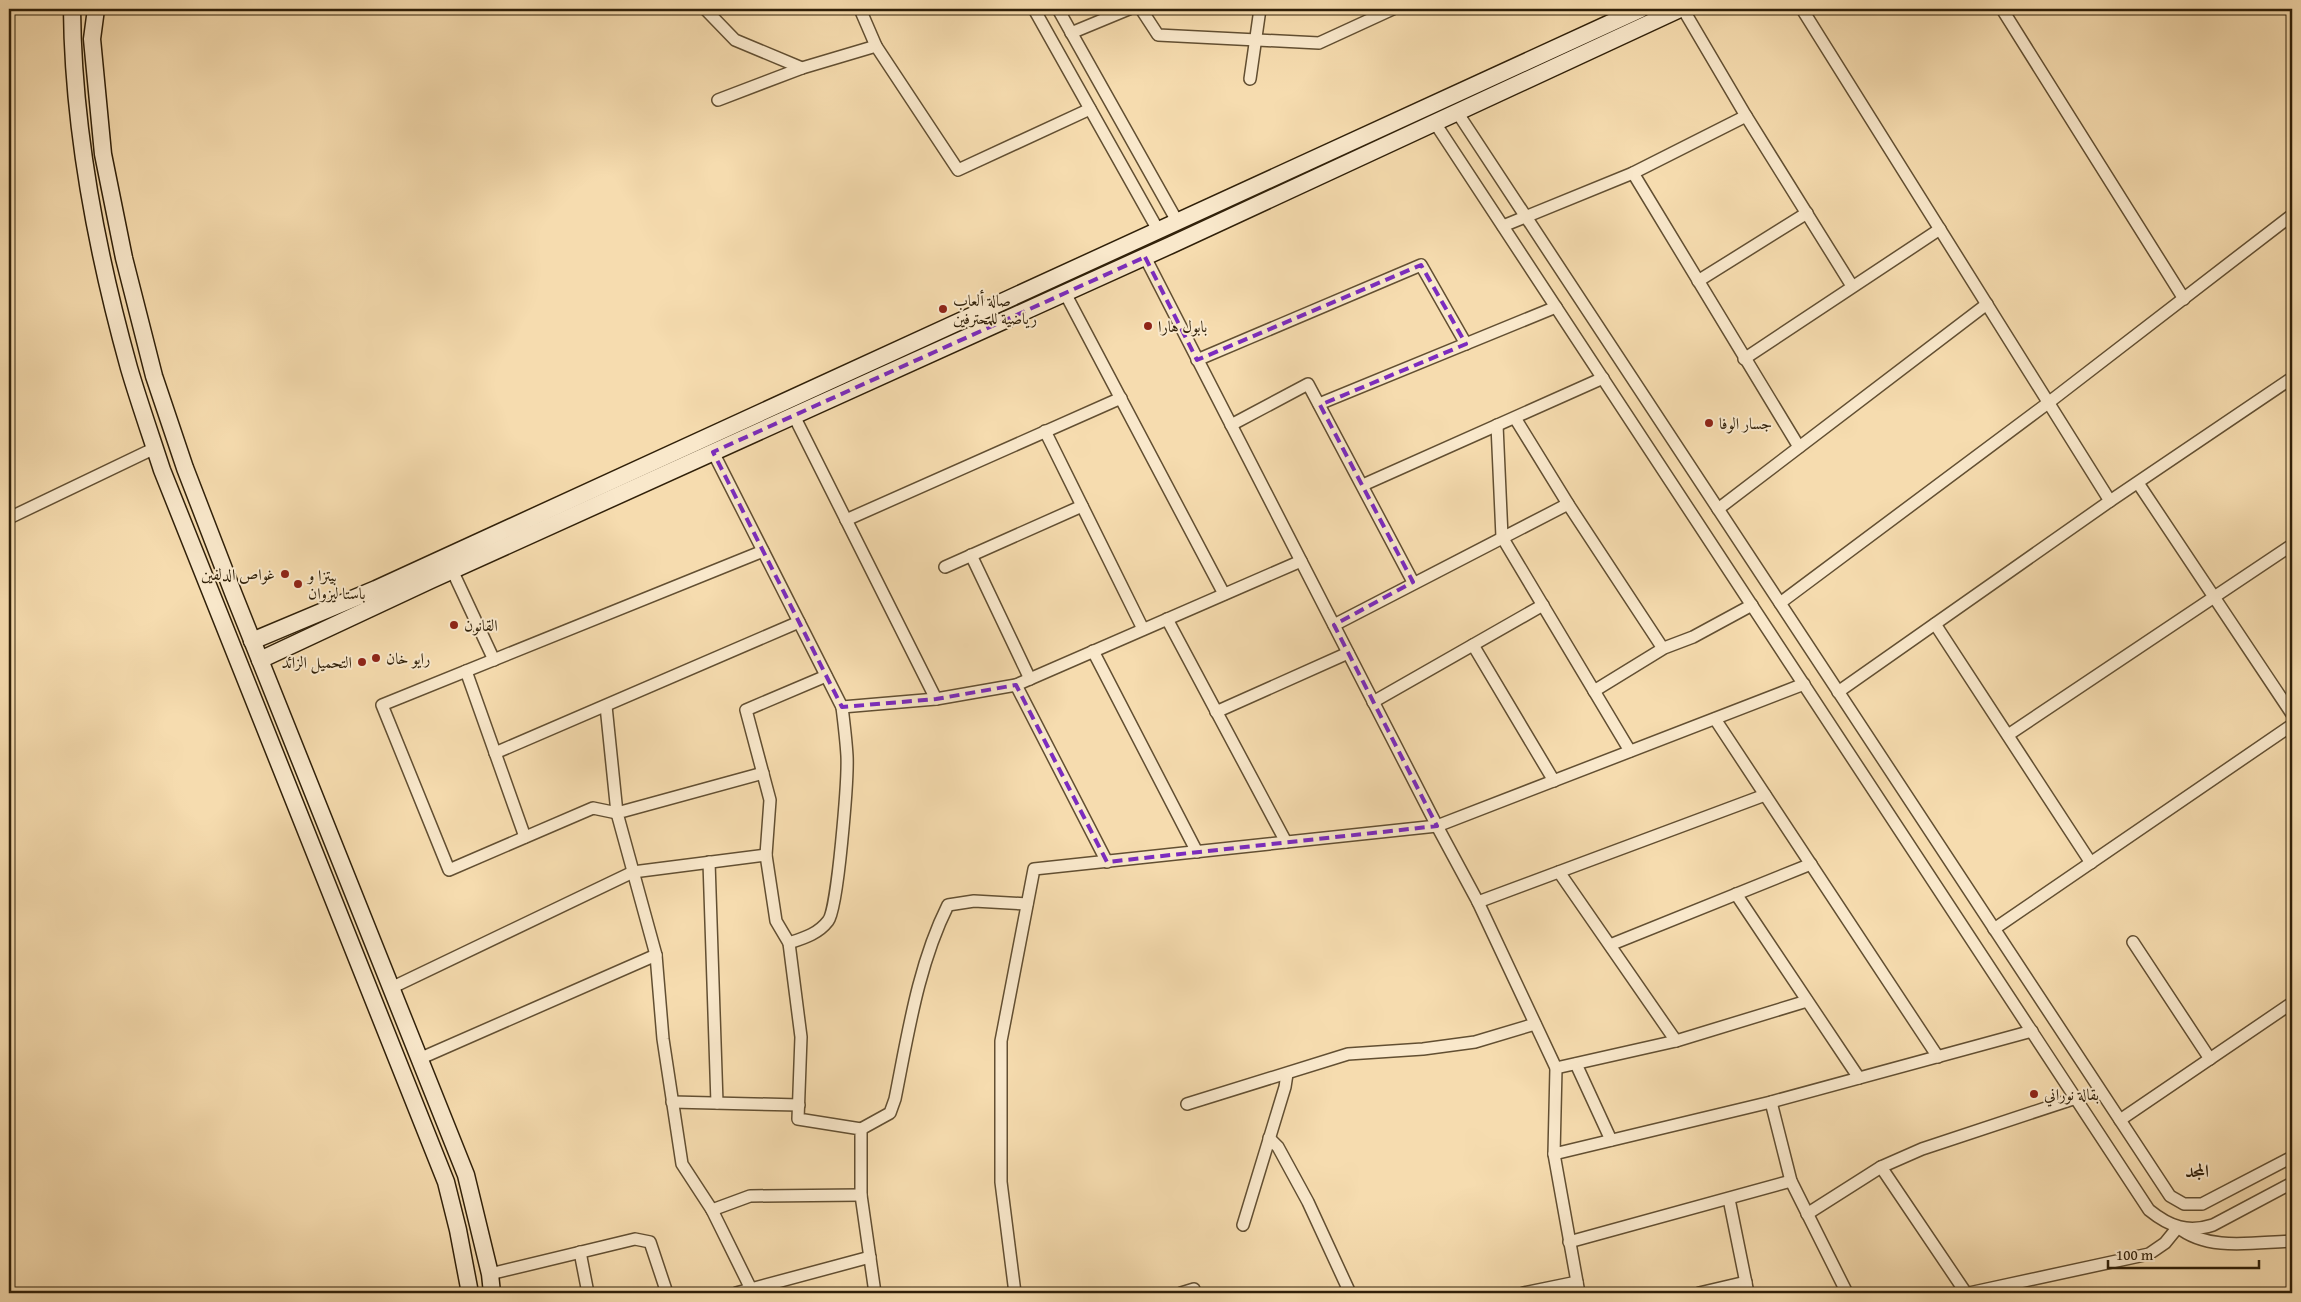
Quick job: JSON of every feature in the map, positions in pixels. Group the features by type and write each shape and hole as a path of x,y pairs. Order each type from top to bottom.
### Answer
{"main road":[{"path":"72,9 72,37 83,153 101,251 129,369 155,448 446,1182 458,1230 470,1293"},
{"path":"96,9 92,39 103,154 124,258 154,376 178,450 252,641 466,1175 490,1274 492,1293"},
{"path":"252,641 376,589 1640,9"},
{"path":"260,660 452,570 1145,257 1681,9"}],"street":[{"path":"705,9 734,40 802,68"},
{"path":"860,9 876,46 958,170 1090,109"},
{"path":"1034,9 1158,230"},
{"path":"1058,9 1177,221"},
{"path":"1071,33 1129,9"},
{"path":"1141,9 1158,35 1319,44 1393,9"},
{"path":"1250,79 1260,9"},
{"path":"1681,9 1852,286"},
{"path":"1802,9 2110,502"},
{"path":"2002,9 2184,299"},
{"path":"718,100 802,68 876,46"},
{"path":"1457,112 2170,1196 2184,1204 2202,1204 2292,1156"},
{"path":"1502,226 1633,174 1746,116"},
{"path":"1435,123 2149,1210 2164,1222 2190,1230 2214,1225 2292,1183"},
{"path":"1633,174 1799,447"},
{"path":"1698,281 1807,213"},
{"path":"1780,603 2048,403 2292,215"},
{"path":"1744,358 1940,229"},
{"path":"1145,257 1437,826 1478,902 1556,1068 1554,1154 1578,1288 1523,1293"},
{"path":"1197,360 1420,265 1466,344"},
{"path":"1065,293 1224,594"},
{"path":"1718,509 1987,304"},
{"path":"1319,404 1556,307"},
{"path":"1363,486 1603,378"},
{"path":"1838,692 2110,502 2292,378"},
{"path":"1231,425 1308,384 1413,582"},
{"path":"846,520 1121,398"},
{"path":"794,416 936,698"},
{"path":"1515,418 1568,504 1660,644"},
{"path":"1497,426 1502,537 1630,751"},
{"path":"1045,431 1143,629"},
{"path":"9,518 155,448"},
{"path":"713,452 842,706 847,757 840,853 833,908 829,920 812,936 789,943"},
{"path":"2138,483 2292,714"},
{"path":"1334,625 1413,582 1568,504"},
{"path":"945,567 1082,506"},
{"path":"2008,735 2214,599 2292,545"},
{"path":"763,551 382,705 449,870 594,808 617,812 763,773"},
{"path":"971,555 1030,679"},
{"path":"842,706 936,698 1016,685 1301,561"},
{"path":"452,570 494,660"},
{"path":"1373,702 1542,604"},
{"path":"1594,691 1664,648 1693,637 1752,605"},
{"path":"1167,619 1286,842"},
{"path":"495,753 799,622"},
{"path":"1935,624 2091,863"},
{"path":"1473,645 1554,781"},
{"path":"1093,651 1197,852"},
{"path":"1216,712 1348,653"},
{"path":"466,671 525,837"},
{"path":"826,676 746,710 770,800 766,855 776,921 789,943 801,1037 798,1119 861,1129 890,1113 895,1099 917,993 939,923 948,905 974,901 1027,904"},
{"path":"1015,1293 1001,1182 1001,1041 1034,869 1437,826 1804,684"},
{"path":"1016,685 1107,862"},
{"path":"606,706 617,812 656,954 663,1039 682,1164 712,1210 752,1291"},
{"path":"1715,719 1938,1057"},
{"path":"1994,929 2292,726"},
{"path":"1478,902 1766,795"},
{"path":"391,988 633,872 766,855"},
{"path":"709,862 717,1103"},
{"path":"1610,946 1811,864"},
{"path":"1559,872 1676,1041"},
{"path":"1736,894 1859,1078"},
{"path":"2133,942 2210,1059"},
{"path":"419,1058 656,954"},
{"path":"1556,1068 1676,1041 1807,1001"},
{"path":"2120,1120 2292,1003"},
{"path":"1187,1104 1348,1054 1423,1049 1475,1042 1535,1024"},
{"path":"1554,1154 1771,1102 2032,1031"},
{"path":"1576,1064 1612,1140"},
{"path":"1243,1225 1285,1087 1286,1074"},
{"path":"1807,1214 1881,1167 1922,1149 2076,1098"},
{"path":"672,1102 799,1105"},
{"path":"1771,1102 1791,1181 1847,1293"},
{"path":"861,1129 861,1195 875,1293"},
{"path":"1269,1138 1278,1147 1308,1202 1350,1293"},
{"path":"1881,1167 1968,1293 2149,1254 2165,1243 2178,1227"},
{"path":"1570,1242 1791,1181"},
{"path":"712,1210 750,1196 861,1195"},
{"path":"1699,1293 1747,1288 1729,1199"},
{"path":"2178,1227 2189,1236 2219,1243 2292,1241"},
{"path":"490,1274 635,1239 650,1242 667,1293"},
{"path":"580,1252 588,1293"},
{"path":"736,1293 752,1291 870,1257"},
{"path":"1181,1293 1194,1289"}],"highlighted area":[{"path":"1145,257 1197,360 1421,265 1466,344 1320,405 1413,582 1334,625 1437,826 1107,862 1016,685 936,699 842,707 713,452"}],"place":[{"name":"صالة ألعاب رياضية للمحترفين","path":"943,309"},
{"name":"بابول هارا","path":"1148,326"},
{"name":"جسار الوفا","path":"1709,423"},
{"name":"غواص الدلفين","path":"285,574"},
{"name":"بيتزا و باستا ليزوان","path":"298,584"},
{"name":"القانون","path":"454,625"},
{"name":"رايو خان","path":"376,658"},
{"name":"التحميل الزائد","path":"362,662"},
{"name":"بقالة نوراني","path":"2034,1094"}],"district":[{"name":"المجد","path":"2197,1170"}]}
